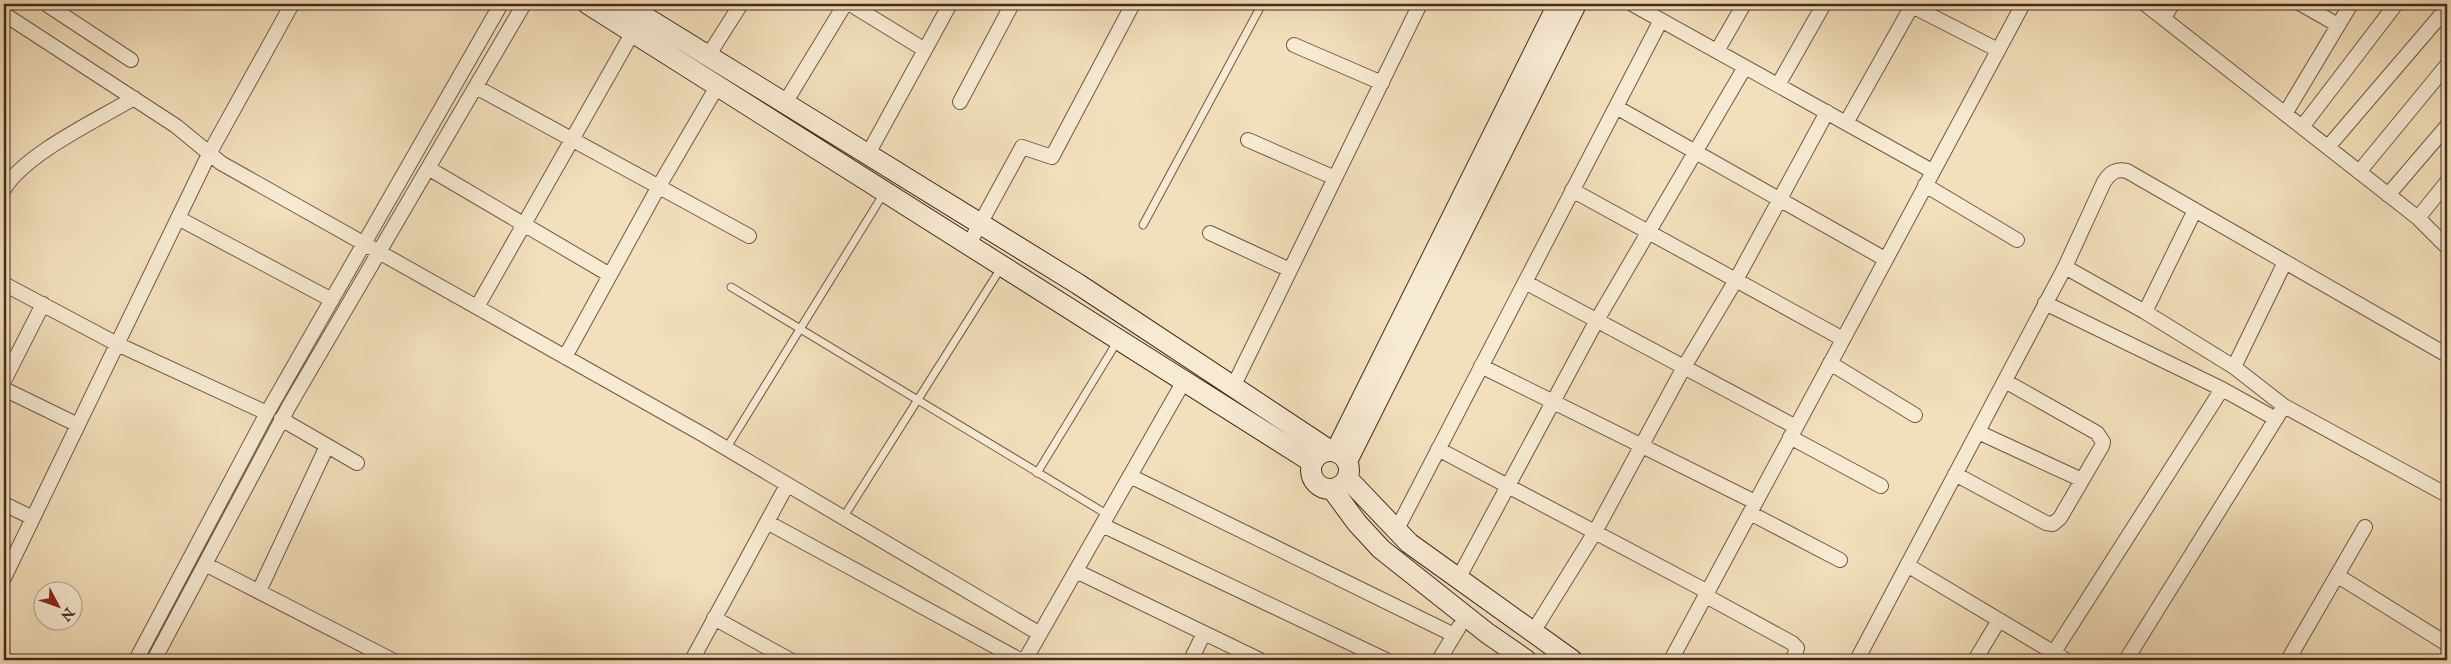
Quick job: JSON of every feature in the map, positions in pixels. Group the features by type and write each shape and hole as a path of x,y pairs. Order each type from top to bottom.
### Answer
{"street":[{"path":"46,4 131,60"},
{"path":"4,578 209,154 292,4"},
{"path":"136,660 267,413 501,4"},
{"path":"154,660 281,419 524,4"},
{"path":"588,4 1312,462"},
{"path":"708,56 741,4"},
{"path":"785,103 845,4"},
{"path":"850,4 925,50"},
{"path":"868,154 950,4"},
{"path":"960,102 1012,4"},
{"path":"969,244 1022,147 1052,157 1133,4"},
{"path":"1234,387 1420,4"},
{"path":"1338,466 1558,4"},
{"path":"1526,660 1466,616 1368,537 1338,466 1317,455 1312,462 1310,472 1315,483 1320,487 1338,466 1576,4"},
{"path":"1632,4 1932,171"},
{"path":"1717,51 1744,4"},
{"path":"1778,85 1824,4"},
{"path":"1846,123 1911,4 1998,50"},
{"path":"1672,660 1924,185 2023,4"},
{"path":"2145,4 2418,218 2447,247"},
{"path":"2164,18 2172,4"},
{"path":"2301,4 2338,25"},
{"path":"2285,114 2351,4"},
{"path":"2302,127 2396,4"},
{"path":"631,5 708,56 1078,284 1234,387 1338,466 1396,530 1458,579 1572,660"},
{"path":"2328,147 2447,8"},
{"path":"4,14 176,126 209,154 726,449 1040,634"},
{"path":"1396,530 1660,20"},
{"path":"477,307 632,32"},
{"path":"1294,45 1382,83"},
{"path":"2359,172 2447,65"},
{"path":"1458,579 1597,320 1744,67"},
{"path":"566,357 659,186 718,86"},
{"path":"476,87 749,236"},
{"path":"4,189 10,178 26,162 134,98"},
{"path":"1616,107 1885,259"},
{"path":"1533,632 1595,532 1684,367 1736,280 1780,200 1826,112"},
{"path":"2388,195 2447,126"},
{"path":"1248,140 1335,178"},
{"path":"428,168 610,275"},
{"path":"1857,660 2046,304 2104,182 2114,171 2121,169 2127,171 2447,355"},
{"path":"2418,218 2447,182"},
{"path":"1924,185 2017,240"},
{"path":"1572,190 1843,339"},
{"path":"2145,312 2195,210"},
{"path":"178,218 332,300"},
{"path":"1210,233 1290,270"},
{"path":"2234,367 2285,262"},
{"path":"2065,267 2145,312 2234,367 2284,406 2447,495"},
{"path":"1525,282 1684,367 1881,486"},
{"path":"4,284 117,344 267,413"},
{"path":"4,381 43,304"},
{"path":"2046,304 2222,389 2276,419"},
{"path":"1830,363 1916,415"},
{"path":"1481,366 1641,446 1753,508 1840,560"},
{"path":"1025,660 1184,381"},
{"path":"1955,474 2046,523 2053,524 2060,518 2102,446 2101,437 2005,381"},
{"path":"4,389 78,425"},
{"path":"2051,656 2222,389"},
{"path":"2126,660 2284,406"},
{"path":"281,419 357,463"},
{"path":"1978,432 2082,480"},
{"path":"259,591 327,446"},
{"path":"1438,449 1595,532 1792,644 1797,648 1793,660"},
{"path":"1130,476 1454,635"},
{"path":"692,660 787,485"},
{"path":"4,504 33,518"},
{"path":"1105,520 1386,660"},
{"path":"767,522 1020,660"},
{"path":"2288,660 2365,527"},
{"path":"205,564 392,660"},
{"path":"1907,566 1999,620 2051,656 2066,660"},
{"path":"1076,570 1260,660"},
{"path":"2338,576 2447,644"},
{"path":"1439,660 1466,616"},
{"path":"714,618 790,660"},
{"path":"1975,660 1999,620"},
{"path":"1191,660 1204,633"}],"lane":[{"path":"1143,225 1262,4"},
{"path":"726,449 885,191"},
{"path":"843,518 1003,266"},
{"path":"731,287 1038,473 1105,520"},
{"path":"1038,473 1118,339"}]}
